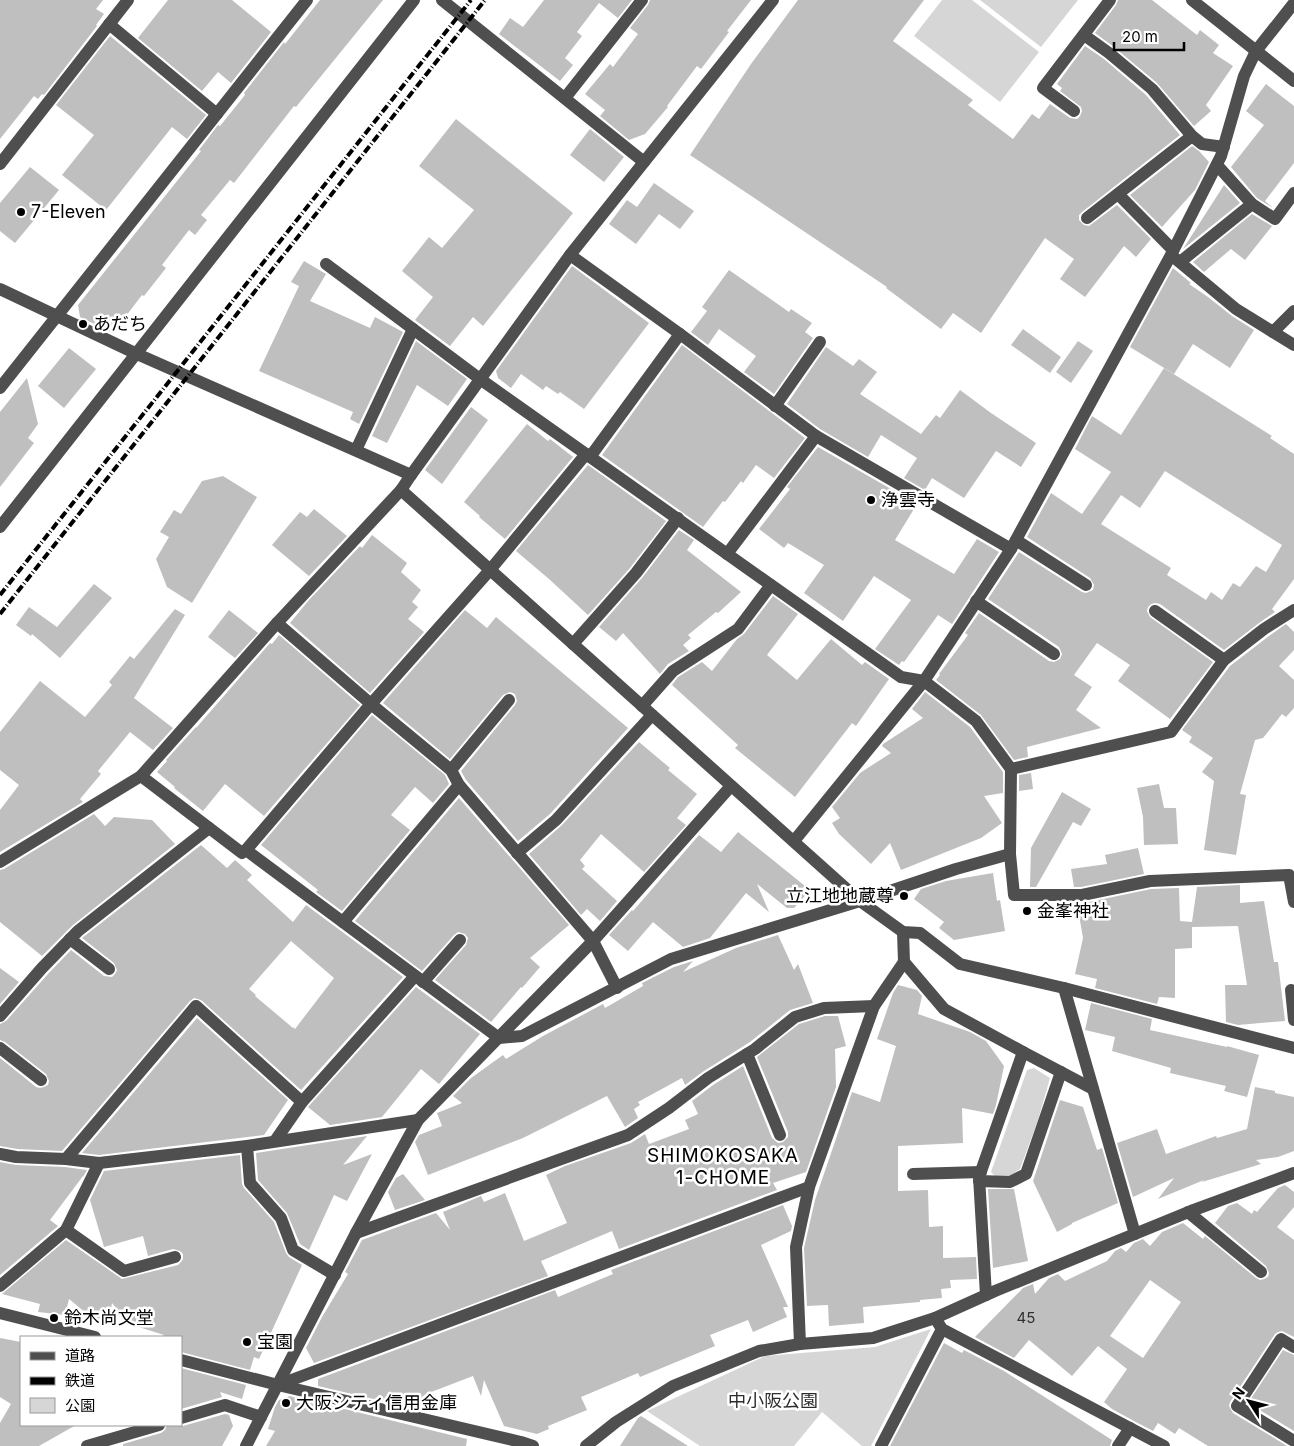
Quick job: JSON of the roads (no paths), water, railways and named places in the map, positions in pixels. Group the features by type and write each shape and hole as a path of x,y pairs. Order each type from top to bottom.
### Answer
{"street":[{"path":"0,164 128,0"},
{"path":"0,388 308,0"},
{"path":"0,527 414,0"},
{"path":"442,0 644,162"},
{"path":"565,98 642,0"},
{"path":"1074,111 1043,88 1110,0"},
{"path":"1192,0 1294,81"},
{"path":"0,862 141,776 277,623 401,490 570,255 770,1"},
{"path":"794,842 924,681 1013,545 1175,256 1224,146 1244,76 1256,51 1294,3"},
{"path":"109,24 217,114"},
{"path":"1084,34 1152,89 1192,136 1202,144 1224,146"},
{"path":"1087,218 1192,136"},
{"path":"1216,165 1252,204 1274,219 1294,193"},
{"path":"1118,194 1175,256 1236,309 1294,346"},
{"path":"1175,256 1252,204"},
{"path":"570,255 680,334 816,436 1086,585"},
{"path":"326,264 480,379 901,677 924,681 976,721 1011,769 1010,854 1014,895 1082,895 1150,881 1289,875 1294,902"},
{"path":"0,289 137,354 411,475"},
{"path":"1273,332 1294,311"},
{"path":"356,450 413,329"},
{"path":"141,776 242,853 246,850 588,455 680,334"},
{"path":"775,406 820,342"},
{"path":"727,554 816,436"},
{"path":"401,490 860,901 903,932 920,934 960,964 1064,988 1294,1048"},
{"path":"573,644 636,574 678,518"},
{"path":"642,706 673,671 738,629 771,585"},
{"path":"976,601 1054,654"},
{"path":"1155,611 1224,660"},
{"path":"1011,769 1171,732 1224,660 1264,629 1291,617"},
{"path":"277,623 451,770 459,785 593,941 617,988"},
{"path":"451,770 509,700"},
{"path":"517,853 556,820 652,715"},
{"path":"342,922 459,785"},
{"path":"246,1446 356,1233 418,1120 593,941 732,786"},
{"path":"0,1016 42,968 78,931 210,828"},
{"path":"246,850 499,1038 522,1036 671,959 860,901 956,869 1010,854"},
{"path":"800,1344 796,1247 809,1187 874,1006 904,962 903,932"},
{"path":"70,939 109,969"},
{"path":"275,1141 302,1102 419,979 460,940"},
{"path":"904,962 944,1009 1093,1089"},
{"path":"1064,988 1135,1234"},
{"path":"1291,990 1294,1020"},
{"path":"66,1159 196,1006 302,1102"},
{"path":"356,1233 628,1135 669,1108 708,1078 755,1049 795,1016 824,1008 874,1006"},
{"path":"0,1048 41,1080"},
{"path":"986,1295 980,1177 1024,1052"},
{"path":"747,1054 780,1135"},
{"path":"913,1174 980,1177 1010,1182 1026,1174 1060,1072"},
{"path":"0,1154 16,1157 66,1159 99,1163 247,1146 418,1120"},
{"path":"247,1146 250,1182 281,1218 293,1250 335,1275"},
{"path":"0,1286 66,1230 99,1163"},
{"path":"586,1446 616,1422 673,1386 759,1351 800,1344 873,1338 939,1323 986,1295 1188,1212 1291,1178"},
{"path":"278,1385 809,1187"},
{"path":"1188,1212 1262,1272"},
{"path":"66,1230 124,1271 175,1257"},
{"path":"0,1313 91,1336"},
{"path":"939,1323 1164,1446"},
{"path":"881,1446 939,1323"},
{"path":"1294,1347 1281,1339 1237,1406 1294,1441"},
{"path":"182,1360 522,1445"},
{"path":"182,1418 225,1405 261,1417"},
{"path":"87,1446 156,1426"},
{"path":"1118,1446 1130,1428"}],"railway":[{"path":"0,595 471,0"},
{"path":"0,614 485,0"}],"place":[{"name":"7-Eleven","path":"21,212"},
{"name":"あだち","path":"83,324"},
{"name":"浄雲寺","path":"871,500"},
{"name":"立江地地蔵尊","path":"904,896"},
{"name":"金峯神社","path":"1027,911"},
{"name":"鈴木尚文堂","path":"54,1318"},
{"name":"宝園","path":"247,1342"},
{"name":"大阪シティ信用金庫","path":"286,1403"}],"district":[{"name":"SHIMOKOSAKA 1-CHOME","path":"723,1166"}],"park label":[{"name":"中小阪公園","path":"773,1401"}]}
